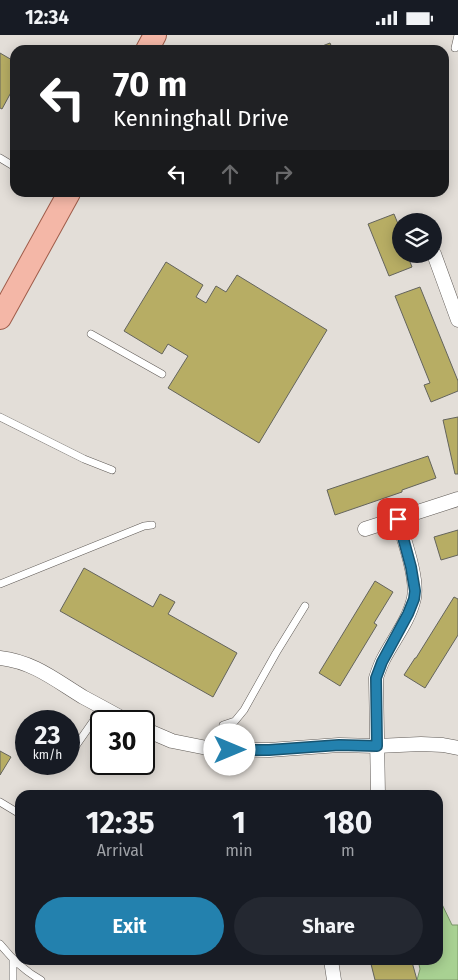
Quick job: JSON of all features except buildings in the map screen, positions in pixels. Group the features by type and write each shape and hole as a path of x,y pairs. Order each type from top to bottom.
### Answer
{"main road":[{"path":"2,309 62,197"}],"street":[{"path":"437,263 458,320"},
{"path":"366,529 458,499"},
{"path":"378,790 376,678 382,662 408,614 415,591 411,567 398,519"},
{"path":"0,658 23,662 46,673 108,710"},
{"path":"155,734 172,741 212,749 269,750 339,745 429,744 458,748"},
{"path":"332,965 334,980"}],"lane":[{"path":"455,48 458,35"},
{"path":"91,334 162,373"},
{"path":"0,417 84,459 112,470"},
{"path":"0,584 144,526 152,525"},
{"path":"222,725 235,721 244,710 305,606"},
{"path":"80,740 103,707"},
{"path":"0,802 15,811"},
{"path":"0,944 13,960 13,980"},
{"path":"19,965 41,980"}],"shaded area":[{"path":"443,906 452,925 458,925 458,980 417,980 419,965 443,965"}],"route":[{"path":"230,750 269,750 339,745 377,746 376,678 382,662 408,614 415,591 411,567 398,519"}]}
